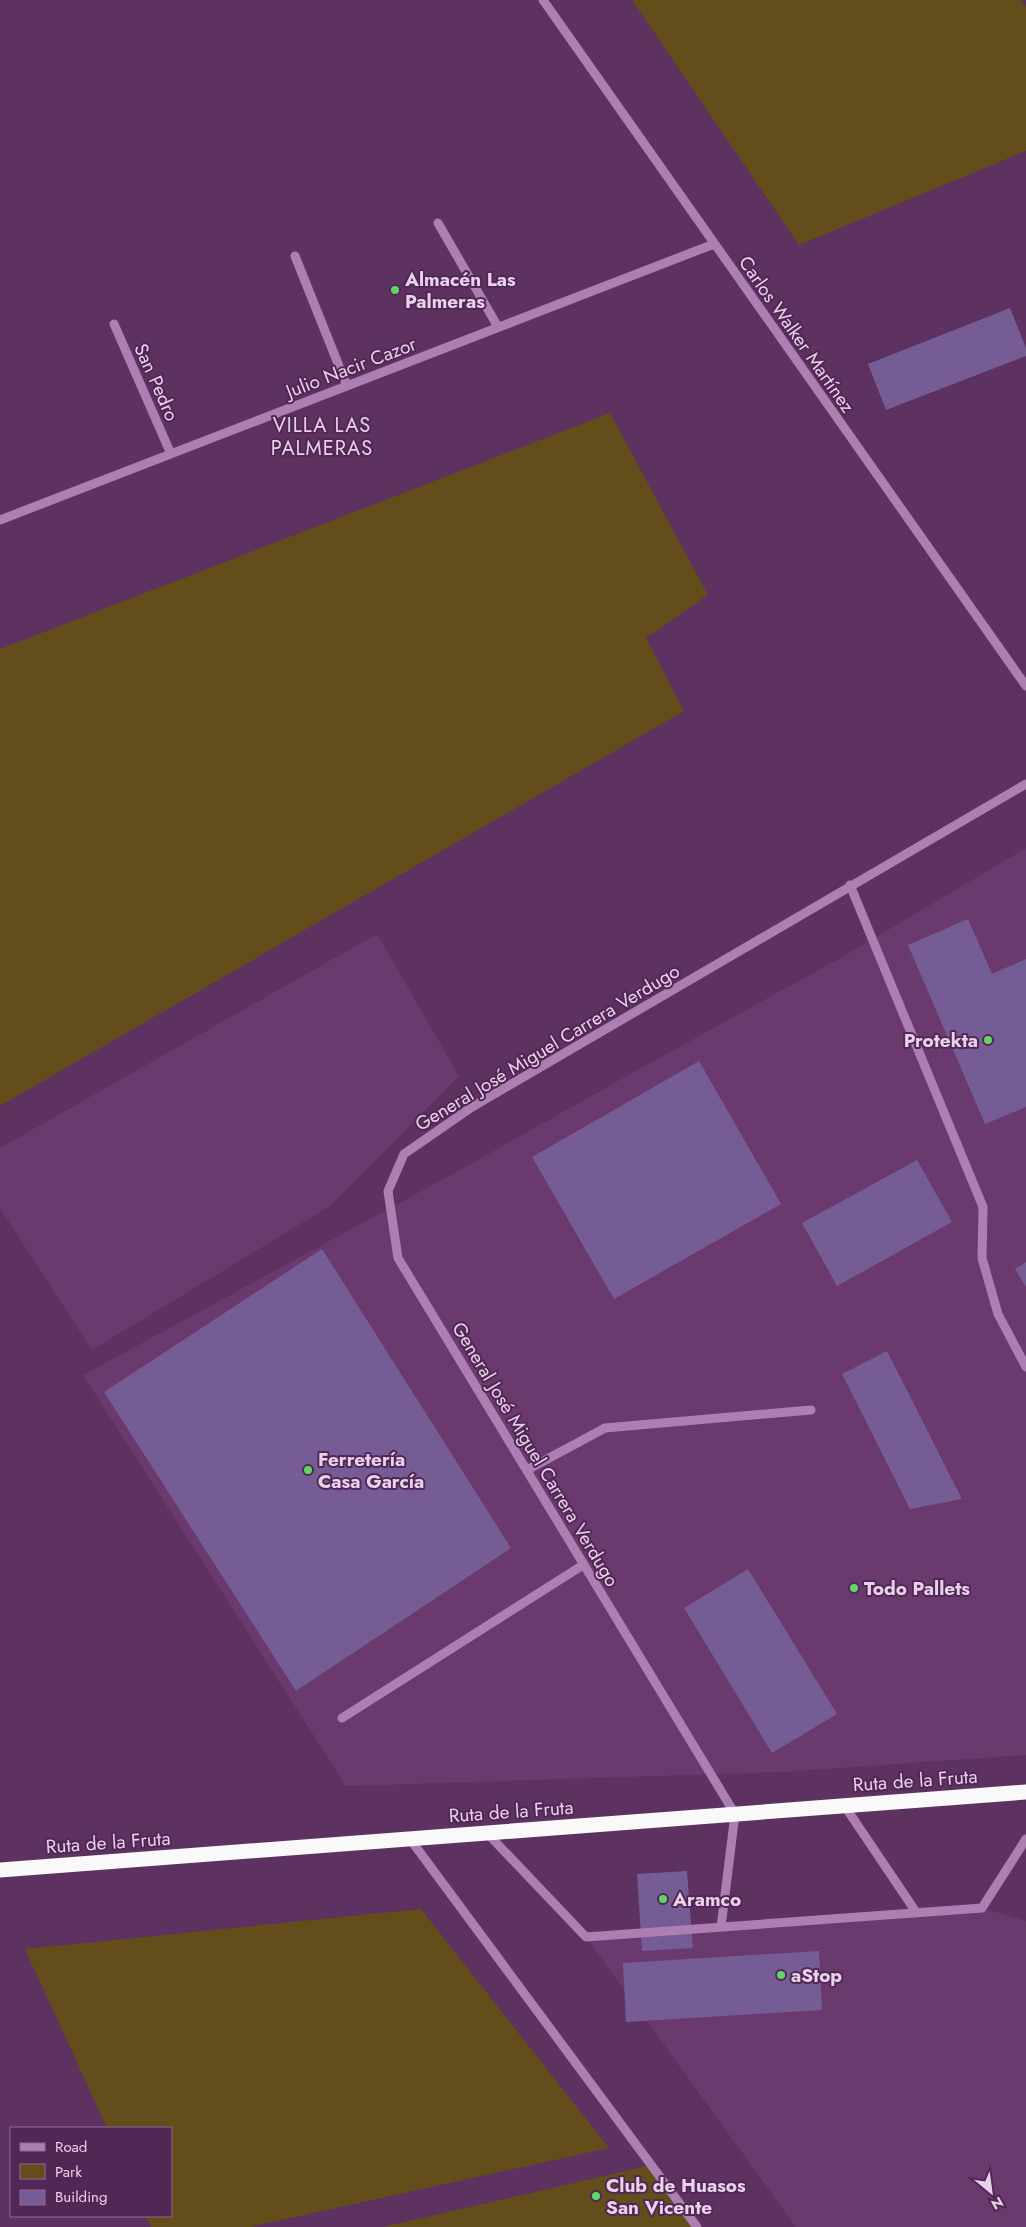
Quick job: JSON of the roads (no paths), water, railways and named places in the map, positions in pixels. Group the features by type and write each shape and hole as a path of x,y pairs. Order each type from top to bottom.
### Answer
{"highway":[{"name":"Ruta de la Fruta","path":"0,1870 1026,1792"}],"street":[{"name":"Carlos Walker Martínez","path":"543,0 1026,686"},
{"path":"438,223 498,327"},
{"name":"Julio Nacir Cazor","path":"0,520 714,244"},
{"path":"294,256 347,386"},
{"name":"San Pedro","path":"114,324 171,454"},
{"name":"General José Miguel Carrera Verdugo","path":"735,1814 398,1258 388,1191 404,1154 472,1107 1026,784"},
{"path":"850,886 983,1207 982,1258 998,1314 1026,1367"},
{"path":"527,1470 604,1428 811,1410"},
{"path":"342,1718 583,1565"},
{"path":"844,1805 916,1912"},
{"path":"721,1927 735,1814"},
{"path":"487,1833 586,1937 982,1908 1026,1839"},
{"path":"410,1838 697,2227"}],"place":[{"name":"Almacén Las Palmeras","path":"395,290"},
{"name":"Protekta","path":"988,1040"},
{"name":"Ferretería Casa García","path":"308,1470"},
{"name":"Todo Pallets","path":"854,1588"},
{"name":"Aramco","path":"663,1899"},
{"name":"aStop","path":"781,1975"},
{"name":"Club de Huasos San Vicente","path":"596,2196"}],"district":[{"name":"VILLA LAS PALMERAS","path":"322,436"}]}
